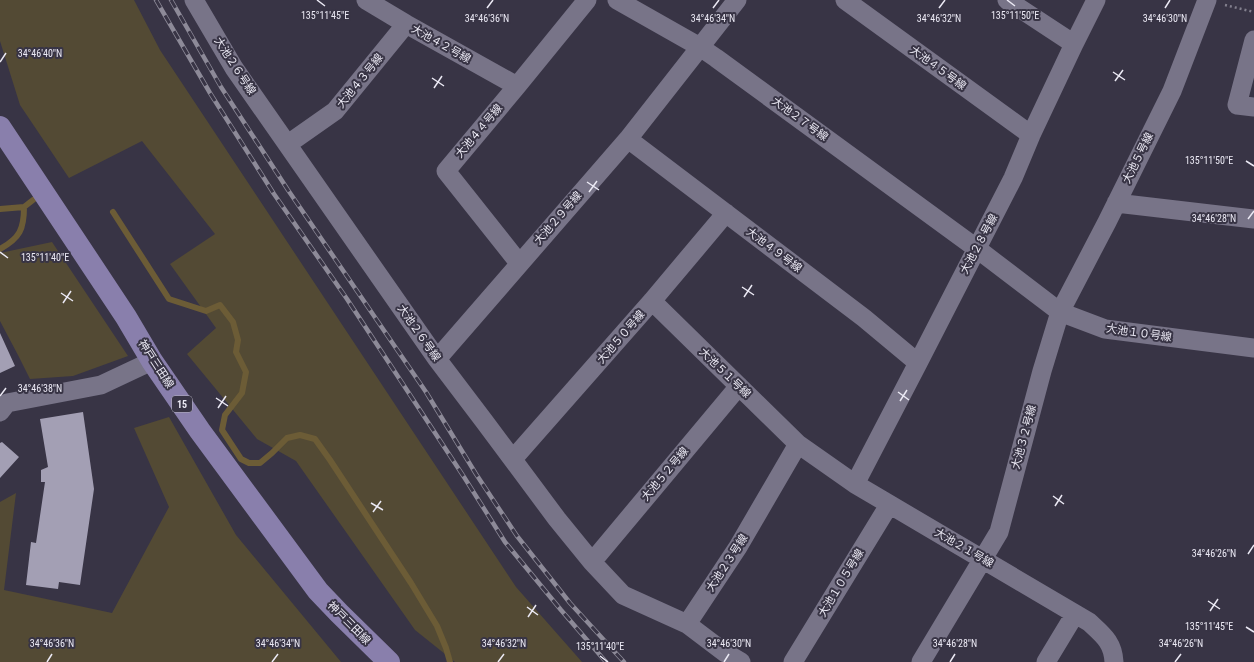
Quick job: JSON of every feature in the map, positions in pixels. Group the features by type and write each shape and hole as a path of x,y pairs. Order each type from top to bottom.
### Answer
{"main road":[{"name":"神戸三田線","path":"0,127 126,317 152,361 200,432 310,581 339,613 389,662"}],"street":[{"name":"大池２６号線","path":"194,0 234,68 437,359 514,459 557,519 592,562 623,595 687,624"},
{"name":"大池４２号線","path":"366,0 517,86"},
{"name":"大池４４号線","path":"519,263 446,172 587,0"},
{"name":"大池２７号線","path":"617,0 700,47 716,58 976,248"},
{"name":"大池２９号線","path":"437,359 628,138 737,0"},
{"name":"大池４５号線","path":"845,0 1031,135"},
{"path":"1007,0 1074,44"},
{"name":"大池２８号線","path":"855,484 1013,178 1031,135 1096,0"},
{"name":"大池５号線","path":"1060,312 1172,91 1214,2"},
{"name":"大池４３号線","path":"288,144 335,112 406,24"},
{"path":"1254,40 1236,105 1254,107"},
{"name":"大池４９号線","path":"628,138 864,318 918,363"},
{"path":"1116,203 1254,219"},
{"name":"大池５０号線","path":"514,459 652,301 726,213"},
{"name":"大池１０号線","path":"976,248 1060,312 1105,329 1254,348"},
{"name":"大池５１号線","path":"652,301 798,444"},
{"name":"大池３２号線","path":"921,662 984,559 998,532 1042,371 1060,312"},
{"path":"0,412 7,403 101,385 152,361"},
{"name":"大池５２号線","path":"592,562 739,386"},
{"name":"大池２１号線","path":"798,444 855,484 889,505 984,559 1089,622 1106,637 1114,653 1114,662"},
{"name":"大池２３号線","path":"687,624 738,548 798,444"},
{"name":"大池１０５号線","path":"793,662 889,505"},
{"path":"1046,662 1075,614"},
{"path":"687,624 724,652 741,662"}],"path":[{"path":"1214,2 1254,12"}],"shaded area":[{"path":"0,0 134,0 160,50 516,587 582,662 455,662 415,630 296,461 257,439 187,354 216,328 170,264 215,234 142,141 69,178 20,105 0,41"},
{"path":"52,242 128,356 73,376 30,379 0,321 0,253"},
{"path":"169,417 236,535 341,662 0,662 0,502 16,493 4,590 112,613 169,507 134,428"}],"building":[{"path":"0,333 15,366 0,373"},
{"path":"83,412 94,489 80,585 59,582 58,589 26,585 31,542 36,543 45,482 41,482 41,470 48,467 40,419"},
{"path":"2,442 19,457 0,478 0,443"}],"waterway":[{"path":"0,209 24,207 33,200"},
{"path":"0,249 12,241 20,232 23,221 24,207"},
{"path":"113,212 169,299 206,311 220,305 233,322 238,340 236,352 246,372 242,393 225,415 222,430 241,459 249,463 260,463 287,438 300,435 315,439 411,583 437,626 450,662"}],"railway":[{"path":"156,0 210,93 274,194 347,299 505,542 606,662"},
{"path":"171,0 221,87 288,190 426,392 476,474 517,536 570,603 624,662"}]}
